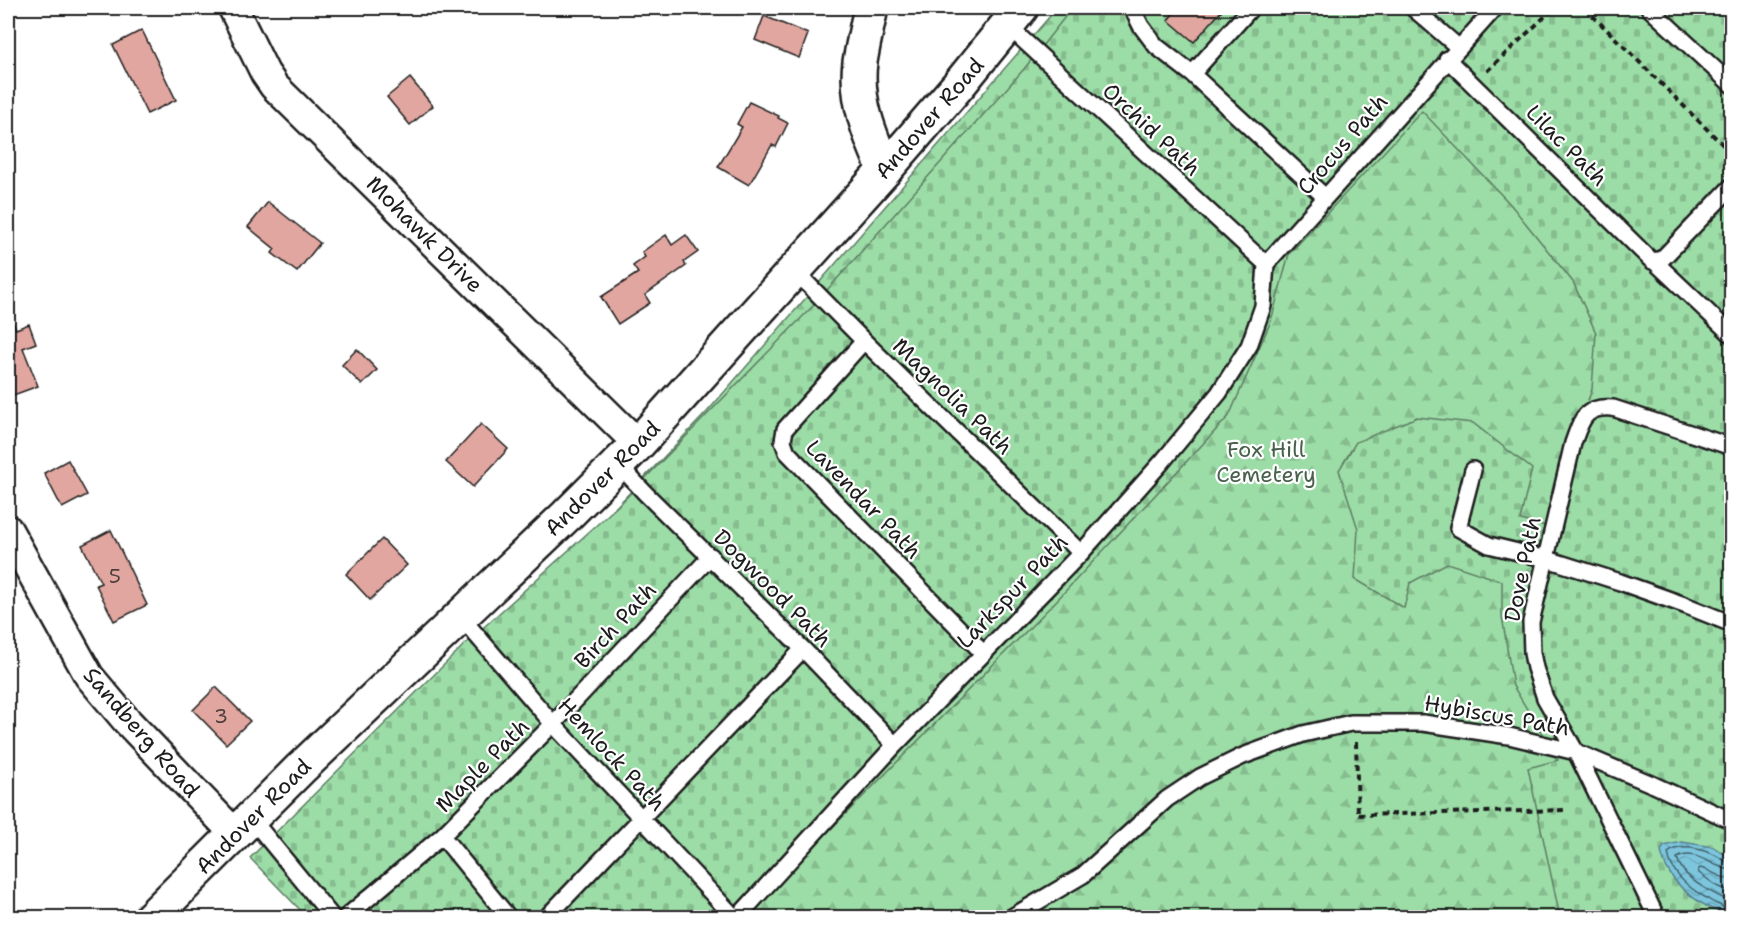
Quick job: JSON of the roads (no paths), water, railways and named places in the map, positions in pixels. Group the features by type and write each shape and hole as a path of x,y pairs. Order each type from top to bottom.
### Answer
{"main road":[{"path":"871,8 860,64 860,93 870,137 885,170"},
{"name":"Andover Road","path":"151,918 242,826 628,454 885,170 1015,17"}],"street":[{"name":"Mohawk Drive","path":"233,8 265,73 274,86 628,454"},
{"name":"Sandberg Road","path":"8,530 19,579 90,676 126,720 242,826"}],"lane":[{"path":"1132,8 1141,26 1156,46 1192,74 1325,197"},
{"path":"1192,74 1251,8"},
{"name":"Lilac Path","path":"1413,8 1452,53 1473,84 1649,259 1655,262 1731,335"},
{"name":"Crocus Path","path":"1266,264 1494,8"},
{"path":"1649,8 1731,85"},
{"name":"Orchid Path","path":"1015,17 1266,264"},
{"path":"1655,262 1662,259 1731,186"},
{"name":"Larkspur Path","path":"736,918 895,745 1081,553 1162,462 1219,393 1249,346 1263,306 1266,264"},
{"name":"Magnolia Path","path":"795,271 1081,553"},
{"name":"Lavendar Path","path":"864,341 785,429 783,441 787,452 983,653"},
{"name":"Dove Path","path":"1657,918 1576,752 1545,698 1532,653 1531,622 1573,443 1581,420 1586,414 1599,407 1613,408 1731,447"},
{"name":"Dogwood Path","path":"628,454 645,493 711,556 895,745"},
{"path":"1473,470 1458,528 1489,544 1547,559 1687,606 1731,624"},
{"name":"Birch Path","path":"553,724 711,556"},
{"name":"Hemlock Path","path":"460,616 553,724 641,820 736,918"},
{"path":"546,918 803,649"},
{"name":"Hybiscus Path","path":"1010,918 1083,875 1167,799 1200,777 1243,756 1303,734 1355,723 1423,723 1509,736 1576,752 1731,821"},
{"name":"Maple Path","path":"345,918 442,836 553,724"},
{"path":"242,826 333,918"},
{"path":"442,836 509,918"}],"water":[{"path":"1682,842 1713,847 1731,858 1731,917 1708,907 1687,893 1670,874 1661,851 1664,846"}],"park label":[{"name":"Fox Hill Cemetery","path":"1266,462"}]}
